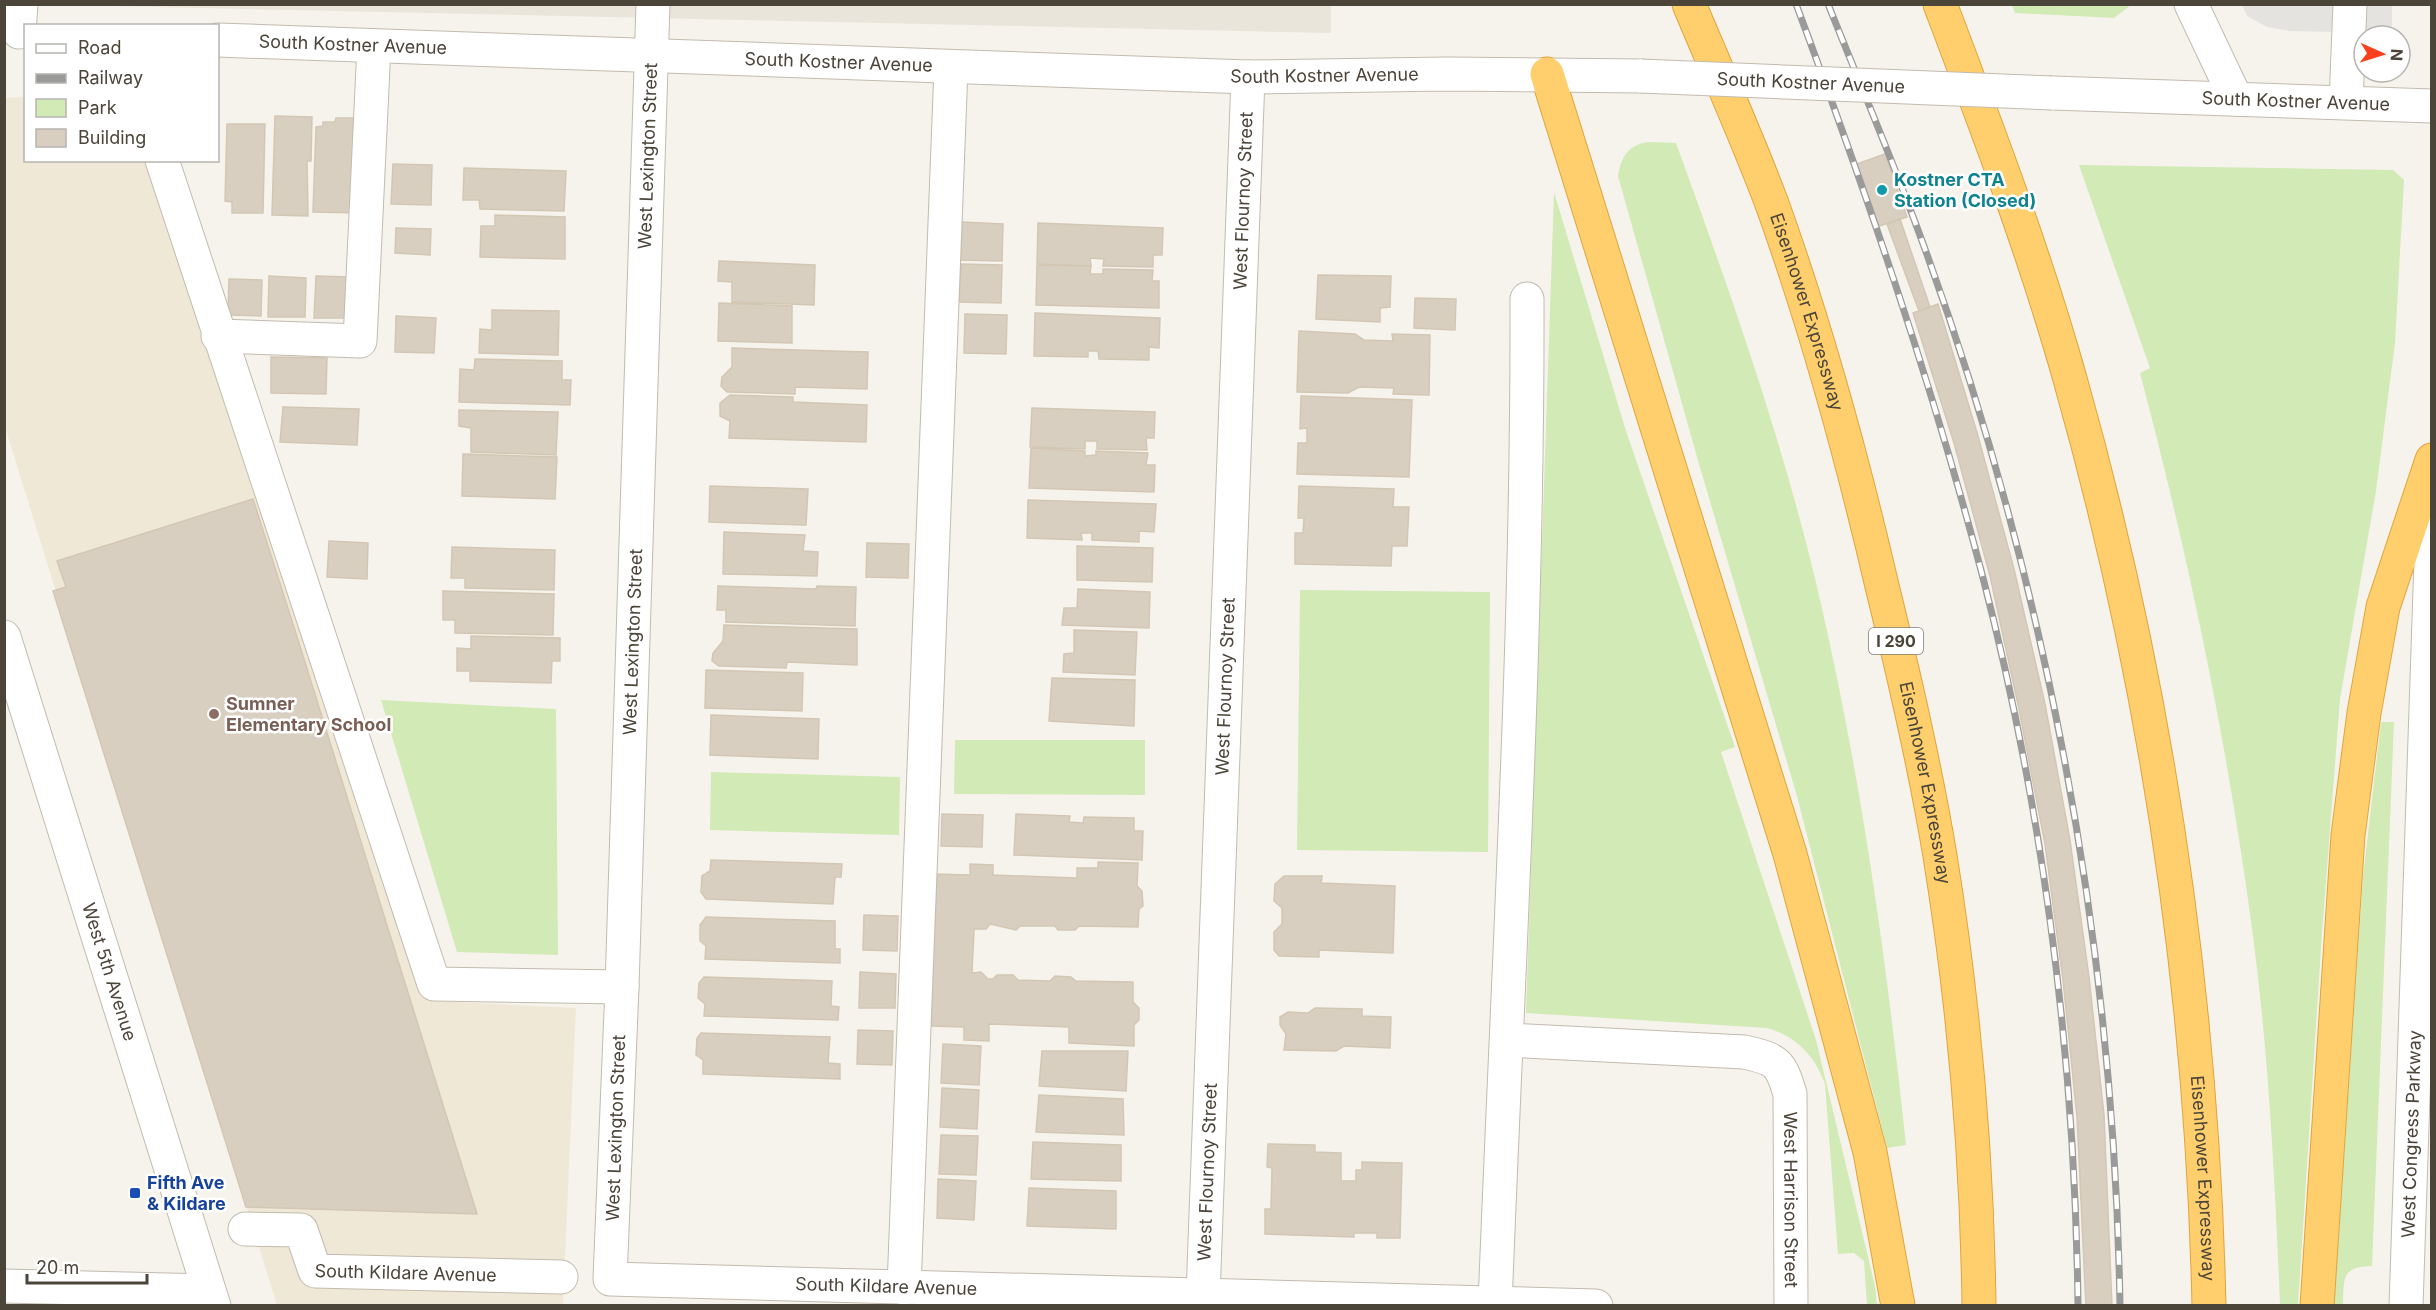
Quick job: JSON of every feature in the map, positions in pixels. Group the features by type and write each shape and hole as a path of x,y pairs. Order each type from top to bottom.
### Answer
{"highway":[{"name":"Eisenhower Expressway","path":"1689,4 1771,202 1818,343 1858,485 1910,702 1940,856 1963,1032 1977,1204 1979,1305"},
{"name":"Eisenhower Expressway","path":"1940,4 2007,181 2070,378 2108,531 2146,700 2172,857 2193,1033 2208,1242 2209,1305"},
{"path":"1547,74 1790,854 1870,1152 1898,1305"},
{"path":"2317,1305 2348,835 2364,713 2383,607 2432,460"}],"street":[{"name":"West Lexington Street","path":"610,1279 622,987 653,4"},
{"path":"2191,4 2236,99"},
{"path":"2346,102 2350,4"},
{"name":"South Kostner Avenue","path":"219,40 651,58 1248,77 1641,75 2052,93 2432,106"},
{"path":"218,336 360,341 374,46"},
{"path":"904,1288 951,68"},
{"name":"West Flournoy Street","path":"1203,1296 1248,77"},
{"path":"163,162 218,336 434,984 622,987"},
{"path":"1495,1305 1516,818 1527,405 1527,299"},
{"name":"West Congress Parkway","path":"2406,1305 2432,530"},
{"name":"West 5th Avenue","path":"4,637 212,1298"},
{"name":"West Harrison Street","path":"1507,1040 1744,1052 1769,1058 1784,1070 1790,1094 1791,1305"},
{"name":"South Kildare Avenue","path":"244,1229 301,1230 315,1271 561,1277"},
{"name":"South Kildare Avenue","path":"610,1279 1396,1303 1596,1305"},
{"path":"4,1286 212,1298"}],"shaded area":[{"path":"21,4 1331,5 1331,33"},
{"path":"2242,5 2392,5 2392,24 2352,24 2352,32 2289,31 2267,27 2247,16"},
{"name":"Sumner Elementary School","path":"24,97 24,162 146,162 433,1001 576,1008 563,1304 592,1305 277,1305 5,427 4,98"}],"green space":[{"path":"2012,5 2131,5 2114,18 2015,13"},
{"path":"1648,142 1676,143 1757,375 1809,553 1837,679 1862,811 1891,1011 1906,1145 1887,1148 1797,796 1699,464 1618,176 1621,163 1627,153 1635,146"},
{"path":"2079,165 2393,170 2404,180 2395,343 2376,491 2340,699 2298,1305 2280,1305 2271,1120 2259,982 2232,794 2206,653 2175,512 2140,373 2150,368"},
{"path":"1554,192 1626,431 1735,747 1721,752 1816,1040 1875,1286 1877,1305 1867,1305 1864,1261 1854,1253 1838,1254 1825,1084 1816,1065 1803,1048 1787,1036 1767,1028 1526,1013"},
{"path":"1300,590 1490,592 1488,852 1297,850"},
{"path":"381,700 556,709 558,955 457,952"},
{"path":"2381,722 2394,722 2372,1266 2349,1272 2344,1281 2343,1305 2334,1306 2363,877"},
{"path":"955,740 1145,740 1145,795 954,794"},
{"path":"711,772 900,777 899,835 710,830"}],"building":[{"path":"275,116 312,117 311,161 307,161 308,216 272,215"},
{"path":"336,118 356,118 359,213 313,212 316,127 323,126 323,122 335,122"},
{"path":"227,124 265,124 263,213 232,213 232,202 225,201"},
{"name":"Kostner CTA Station (Closed)","path":"1885,154 1907,217 1879,226 1857,164"},
{"path":"393,164 432,165 431,205 391,204"},
{"path":"464,168 566,171 564,211 480,209 479,200 463,200"},
{"path":"495,215 565,217 565,259 480,257 481,226 495,226"},
{"path":"1900,219 1930,307 1919,311 1887,224"},
{"path":"962,222 1003,224 1002,261 960,260"},
{"path":"1038,223 1163,228 1162,255 1153,255 1153,267 1103,266 1104,259 1090,258 1091,266 1037,264"},
{"path":"396,228 431,229 430,255 395,253"},
{"path":"719,261 815,265 814,305 732,302 732,282 718,281"},
{"path":"961,264 1002,265 1001,303 959,302"},
{"path":"1037,265 1091,266 1090,274 1103,274 1103,269 1153,270 1152,281 1159,281 1159,308 1036,305"},
{"path":"1318,275 1391,276 1390,307 1380,308 1380,322 1316,319"},
{"path":"269,276 306,278 305,317 268,317"},
{"path":"316,276 349,277 349,318 314,318"},
{"path":"229,279 262,280 261,316 228,315"},
{"path":"1415,298 1456,299 1455,330 1414,328"},
{"path":"719,303 792,306 792,343 718,341"},
{"path":"1938,304 1978,436 2014,569 2045,704 2070,840 2089,977 2104,1115 2112,1306 2086,1306 2077,1117 2063,980 2045,844 2019,709 1990,576 1954,443 1913,313"},
{"path":"492,310 559,311 558,355 479,353 480,329 492,330"},
{"path":"1035,313 1160,318 1159,348 1149,347 1149,360 1099,359 1098,351 1088,351 1088,357 1034,356"},
{"path":"965,314 1007,315 1006,354 964,353"},
{"path":"396,316 436,318 434,353 395,352"},
{"path":"1299,331 1355,334 1364,340 1393,341 1392,334 1430,335 1429,395 1393,394 1394,388 1359,387 1348,393 1297,392"},
{"path":"732,348 868,352 867,389 795,387 795,394 727,392 721,386 722,377 732,367"},
{"path":"271,357 327,358 326,394 271,393"},
{"path":"475,359 562,361 562,380 571,380 570,405 459,402 460,369 474,370"},
{"path":"730,395 793,397 793,402 867,405 866,442 729,438 730,421 720,416 720,403"},
{"path":"1301,396 1412,400 1409,477 1297,474 1298,443 1307,443 1307,428 1300,429"},
{"path":"283,407 359,409 357,445 280,442"},
{"path":"1032,408 1155,412 1154,438 1146,438 1147,450 1097,449 1097,441 1085,441 1085,449 1030,447"},
{"path":"459,410 558,412 556,455 471,452 471,428 459,426"},
{"path":"1031,448 1085,451 1085,456 1096,455 1096,451 1148,453 1146,465 1155,465 1154,492 1029,488"},
{"path":"463,454 557,457 555,499 462,496"},
{"path":"710,486 808,489 806,525 709,522"},
{"path":"1299,486 1394,489 1393,507 1409,507 1407,546 1392,546 1391,566 1295,564 1295,533 1303,533 1304,518 1298,518"},
{"path":"253,499 477,1214 246,1207 53,591 66,587 57,561"},
{"path":"1028,500 1156,504 1154,532 1139,531 1139,542 1092,540 1092,533 1081,533 1082,540 1027,538"},
{"path":"724,532 805,535 803,551 818,552 817,576 723,574"},
{"path":"329,541 368,543 367,579 327,577"},
{"path":"867,543 909,544 908,578 866,577"},
{"path":"1077,546 1153,548 1152,582 1077,580"},
{"path":"452,547 555,550 554,590 465,588 465,578 451,578"},
{"path":"718,586 816,589 817,586 856,587 855,626 726,622 726,610 717,610"},
{"path":"1078,589 1150,592 1149,628 1062,625 1064,608 1077,608"},
{"path":"443,591 554,594 553,635 455,633 455,620 443,620"},
{"path":"724,625 857,629 857,665 787,662 786,668 719,666 712,661 713,653 723,641"},
{"path":"1074,630 1137,632 1135,675 1063,672 1064,654 1074,653"},
{"path":"471,636 560,638 560,661 552,661 551,683 470,681 470,671 457,671 457,648 471,649"},
{"path":"706,670 803,673 802,711 705,708"},
{"path":"1052,678 1135,680 1134,726 1049,721"},
{"path":"711,715 819,719 818,759 710,755"},
{"path":"942,814 983,815 982,847 941,846"},
{"path":"1016,814 1070,816 1069,822 1083,823 1084,817 1134,818 1134,831 1143,831 1142,860 1014,855"},
{"path":"711,860 842,864 841,877 835,877 833,904 706,899 701,892 702,876 710,871"},
{"path":"1098,862 1138,863 1137,886 1142,891 1143,906 1139,909 1138,927 1079,926 1075,930 1058,930 1055,926 1020,926 1016,930 990,924 986,929 974,929 972,973 981,972 988,979 993,979 997,975 1013,975 1018,980 1050,981 1055,976 1071,977 1076,981 1133,982 1133,1002 1139,1008 1139,1020 1134,1025 1134,1046 1069,1043 1069,1027 989,1024 989,1041 964,1040 964,1027 931,1026 935,874 970,875 970,864 993,865 993,875 1077,878 1077,868 1098,868"},
{"path":"1284,876 1322,876 1321,883 1395,886 1393,953 1319,950 1319,957 1279,956 1274,950 1274,932 1282,924 1282,908 1274,901 1275,884"},
{"path":"864,915 898,916 897,951 863,950"},
{"path":"706,917 835,921 835,949 840,949 840,963 705,959 706,946 700,941 700,925"},
{"path":"860,972 896,974 895,1008 859,1008"},
{"path":"704,977 832,981 831,1006 839,1007 838,1020 704,1016 705,1004 698,998 699,983"},
{"path":"1315,1008 1362,1009 1362,1016 1391,1017 1390,1048 1344,1046 1336,1051 1284,1050 1286,1034 1280,1025 1280,1017 1288,1012 1308,1013"},
{"path":"858,1030 893,1031 892,1065 857,1064"},
{"path":"701,1033 830,1037 828,1063 840,1064 840,1079 703,1074 703,1060 696,1055 697,1038"},
{"path":"943,1044 981,1046 979,1085 941,1083"},
{"path":"1042,1051 1128,1051 1126,1091 1039,1086"},
{"path":"942,1088 979,1090 977,1129 940,1127"},
{"path":"1039,1095 1123,1099 1124,1135 1036,1132"},
{"path":"941,1135 978,1136 976,1175 939,1174"},
{"path":"1033,1142 1121,1145 1121,1181 1031,1179"},
{"path":"1268,1144 1315,1145 1315,1152 1341,1153 1341,1181 1356,1181 1356,1170 1362,1170 1362,1162 1402,1163 1400,1238 1377,1238 1377,1233 1354,1233 1354,1237 1265,1234 1265,1209 1271,1209 1272,1168 1267,1167"},
{"path":"938,1179 976,1181 974,1220 937,1218"},
{"path":"1029,1188 1116,1191 1116,1229 1027,1226"}],"railway":[{"path":"1796,4 1872,216 1919,358 1962,502 2004,664 2039,845 2063,1029 2076,1213 2078,1306"},
{"path":"1828,4 1918,230 1963,359 2002,491 2036,625 2064,759 2087,895 2104,1032 2115,1169 2120,1306"}],"place":[{"name":"Kostner CTA Station (Closed)","path":"1882,190"},
{"name":"Sumner Elementary School","path":"214,714"},
{"name":"Fifth Ave & Kildare","path":"135,1193"}]}
